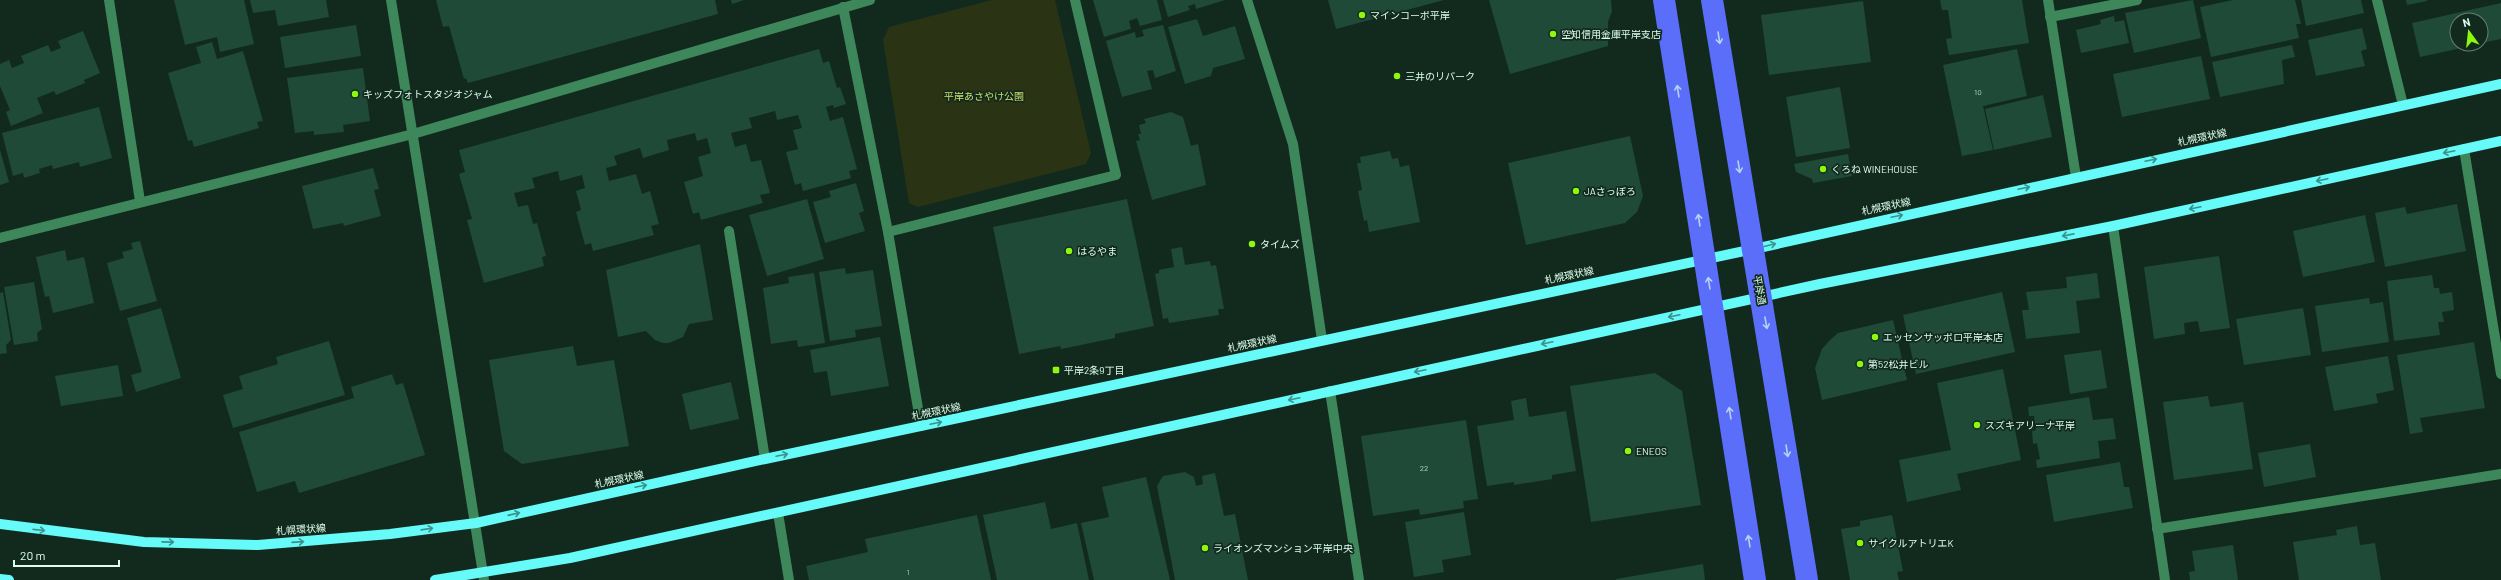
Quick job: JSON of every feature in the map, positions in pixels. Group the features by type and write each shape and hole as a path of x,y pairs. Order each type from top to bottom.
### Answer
{"highway":[{"path":"1664,0 1755,580"},
{"name":"平岸通","path":"1712,0 1807,580"}],"main road":[{"name":"札幌環状線","path":"0,524 144,542 258,545 390,534 476,523 765,459 1705,258 1754,249 2501,84"},
{"path":"435,580 484,576 570,558 1713,307 1762,298 1820,284 2113,226 2501,141"},
{"path":"0,579 9,580"}],"street":[{"path":"109,0 140,201"},
{"path":"391,0 484,576"},
{"path":"0,238 140,201 413,134 870,0"},
{"path":"888,232 1116,175 1075,0"},
{"path":"1247,0 1293,144 1322,340"},
{"path":"2048,0 2076,177"},
{"path":"2050,17 2137,0"},
{"path":"2377,0 2403,105"},
{"path":"843,7 888,232 921,426"},
{"path":"2464,149 2501,374"},
{"path":"2113,226 2165,580"},
{"path":"729,231 765,459"},
{"path":"1330,391 1359,580"},
{"path":"2157,529 2501,474"},
{"path":"778,513 789,580"}],"green space":[{"name":"平岸あさやけ公園","path":"992,0 1055,0 1091,153 1086,164 918,207 909,203 883,40 889,27"}],"building":[{"path":"174,0 244,0 254,44 220,52 217,37 185,45"},
{"path":"250,0 326,0 329,17 278,26 275,10 253,13"},
{"path":"436,0 715,0 718,14 468,83 466,78 464,79 449,26 443,27"},
{"path":"731,0 744,0 732,4"},
{"path":"1093,0 1157,0 1162,20 1140,26 1137,18 1129,21 1131,29 1104,37"},
{"path":"1163,0 1225,0 1196,9 1195,4 1188,6 1190,10 1168,17"},
{"name":"マインコーポ平岸","path":"1328,0 1444,0 1336,29"},
{"name":"空知信用金庫平岸支店","path":"1489,0 1611,0 1612,11 1608,22 1608,46 1510,74"},
{"path":"1940,0 2022,0 2029,43 1949,55 1946,39 1952,38 1948,10 1942,10"},
{"path":"2193,0 2201,38 2134,53 2125,13"},
{"path":"2233,0 2295,0 2301,24 2296,24 2299,38 2211,57 2200,7"},
{"path":"2301,0 2361,0 2364,13 2306,26"},
{"path":"2406,0 2427,0 2427,1 2407,5"},
{"path":"1863,1 1871,62 1769,75 1761,15"},
{"path":"2501,3 2501,39 2489,41 2489,12 2461,12"},
{"path":"2449,15 2449,51 2420,57 2412,23"},
{"path":"2114,16 2115,22 2124,20 2129,43 2081,53 2076,30 2101,24 2100,20"},
{"path":"1197,19 1203,36 1235,26 1245,59 1213,68 1211,76 1185,84 1168,27"},
{"path":"356,25 361,56 285,68 280,37"},
{"path":"1163,25 1176,71 1155,78 1153,70 1147,71 1152,89 1122,97 1106,41 1135,32 1136,38 1144,36 1142,30"},
{"path":"2362,28 2367,49 2361,51 2365,66 2316,76 2308,40"},
{"path":"83,31 100,73 84,80 85,83 56,95 54,91 37,98 43,113 11,126 6,112 10,110 0,86 0,64 9,60 12,68 24,63 21,56 48,45 51,52 61,48 58,41"},
{"path":"212,42 217,59 243,51 263,121 257,122 259,128 194,147 192,140 188,141 168,73 201,63 196,47"},
{"path":"2292,45 2295,57 2282,60 2284,84 2220,97 2212,62"},
{"path":"819,49 823,63 829,61 837,88 840,87 846,104 834,108 833,105 826,107 830,121 843,117 857,169 849,171 851,178 803,191 801,183 795,185 786,152 798,149 793,130 802,128 798,115 777,120 775,111 749,118 752,128 731,133 735,147 746,144 751,162 761,160 770,193 760,195 763,203 701,220 699,212 693,214 684,182 703,176 698,157 711,153 707,138 697,141 695,133 667,140 669,150 643,158 640,148 614,156 617,165 606,168 609,181 636,174 642,194 650,191 659,224 651,226 654,235 593,251 591,243 585,245 576,212 581,210 576,191 585,188 582,175 560,181 558,171 532,178 535,188 514,193 518,207 528,205 533,224 537,223 546,256 542,257 544,266 484,283 467,220 472,219 459,174 465,172 459,150"},
{"path":"2017,49 2027,96 1983,106 1993,150 1962,156 1943,65"},
{"path":"2201,56 2210,99 2122,117 2113,74"},
{"path":"363,68 370,121 343,125 344,132 314,135 314,131 295,133 287,78"},
{"path":"1840,87 1850,148 1796,157 1786,97"},
{"path":"2043,95 2052,137 1994,150 1985,109"},
{"path":"99,107 112,158 80,167 79,162 53,169 52,165 39,169 40,173 24,178 23,173 13,176 2,133"},
{"path":"1171,112 1183,117 1191,146 1198,144 1206,185 1152,200 1136,141 1140,140 1138,134 1141,134 1139,125 1146,123 1144,119"},
{"path":"1630,136 1643,196 1637,212 1625,223 1526,245 1508,163"},
{"path":"0,150 9,182 0,185"},
{"path":"1390,151 1392,159 1398,158 1400,167 1409,165 1420,222 1369,232 1367,220 1364,221 1358,191 1362,190 1357,163 1361,163 1360,157"},
{"path":"1848,154 1852,176 1813,183 1812,179 1796,172 1794,164"},
{"path":"373,168 379,189 374,190 381,216 344,226 343,223 313,229 302,186"},
{"path":"856,183 864,211 859,213 865,231 825,243 813,202 831,197 829,191"},
{"path":"807,199 824,259 767,276 749,215"},
{"path":"1127,199 1154,326 1115,334 1115,338 1061,349 1060,346 1019,354 993,227"},
{"path":"2457,204 2466,251 2385,267 2375,213 2405,207 2407,214"},
{"path":"2365,215 2375,262 2303,277 2293,231"},
{"path":"140,241 157,301 120,311 107,263 124,258 122,252 133,249 131,243"},
{"path":"700,244 713,320 689,324 683,337 669,343 663,343 655,340 646,331 618,337 606,270"},
{"path":"1182,247 1185,265 1210,261 1211,266 1216,265 1224,309 1218,309 1219,315 1169,323 1168,318 1163,319 1155,274 1159,273 1159,270 1174,267 1171,249"},
{"path":"65,250 67,261 84,257 94,303 53,313 49,296 45,297 36,257"},
{"path":"2219,256 2230,328 2200,332 2198,321 2184,323 2185,334 2154,339 2144,267"},
{"path":"845,268 846,274 873,270 882,326 855,330 856,337 830,341 819,272"},
{"path":"814,273 825,343 798,347 797,340 771,344 763,288 789,283 788,277"},
{"path":"2097,273 2100,298 2076,301 2080,333 2026,339 2022,310 2029,310 2026,292 2067,288 2066,277"},
{"path":"2432,275 2434,288 2439,288 2440,294 2452,292 2454,310 2442,312 2444,322 2438,322 2440,335 2394,341 2387,281"},
{"path":"34,282 42,329 37,333 38,341 14,345 4,287"},
{"path":"3,292 11,340 6,345 7,353 0,354 0,293"},
{"path":"2002,292 2015,352 1916,374 1903,315"},
{"path":"2369,298 2370,304 2383,302 2389,342 2322,352 2315,306"},
{"path":"161,308 181,378 136,392 131,375 142,372 127,318"},
{"path":"2303,308 2311,355 2244,365 2236,319"},
{"name":"第52松井ビル","path":"1893,320 1907,380 1822,400 1815,368 1822,349 1829,341 1838,333"},
{"path":"880,337 889,386 831,396 827,371 814,373 810,350"},
{"path":"329,341 345,395 233,428 223,395 243,389 239,376 278,364 276,357"},
{"path":"2474,342 2485,408 2420,418 2423,432 2410,434 2397,355"},
{"path":"573,346 577,366 614,360 629,446 522,464 504,451 489,360"},
{"path":"2101,350 2107,388 2070,394 2064,355"},
{"path":"2388,356 2394,390 2376,394 2378,403 2334,411 2325,367"},
{"path":"118,365 123,396 61,406 55,376"},
{"path":"2003,369 2021,460 1957,474 1961,490 1907,502 1899,460 1951,450 1937,383"},
{"path":"1655,373 1682,391 1701,505 1591,522 1570,386"},
{"path":"392,374 396,385 403,383 425,455 299,493 295,481 257,492 239,432 354,398 351,387"},
{"path":"731,382 739,419 690,430 682,394"},
{"path":"2208,396 2210,407 2243,402 2253,469 2174,480 2163,402"},
{"path":"2089,397 2093,420 2113,418 2116,439 2098,441 2100,458 2037,468 2036,460 2040,459 2037,443 2033,444 2032,431 2036,430 2034,416 2029,416 2028,407"},
{"path":"1526,398 1529,417 1566,411 1576,471 1552,475 1552,479 1514,485 1514,482 1487,486 1477,426 1514,420 1511,401"},
{"path":"1466,420 1478,499 1463,501 1464,508 1420,515 1419,509 1373,516 1361,436"},
{"path":"2310,444 2316,477 2264,487 2258,453"},
{"path":"2120,462 2124,487 2129,487 2133,508 2054,522 2046,475"},
{"name":"ライオンズマンション平岸中央","path":"1185,472 1194,477 1196,486 1203,484 1202,476 1215,473 1224,516 1235,514 1248,580 1175,580 1157,486 1163,476"},
{"path":"1146,477 1170,580 1094,580 1081,523 1109,517 1102,487"},
{"path":"1045,502 1051,529 1077,523 1089,580 997,580 983,515"},
{"path":"1464,512 1471,555 1442,560 1444,572 1414,577 1405,522"},
{"path":"977,515 991,580 809,580 806,566 868,552 865,539"},
{"path":"1892,515 1903,571 1897,572 1899,580 1850,580 1841,529 1860,526 1860,521"},
{"path":"2357,526 2360,545 2375,543 2381,580 2299,580 2293,542 2337,535 2336,530"},
{"path":"2233,545 2238,580 2190,580 2189,572 2195,571 2192,551"},
{"path":"1703,564 1705,580 1616,580 1616,579"}],"place":[{"name":"マインコーポ平岸","path":"1362,15"},
{"name":"空知信用金庫平岸支店","path":"1553,34"},
{"name":"三井のリパーク","path":"1397,76"},
{"name":"キッズフォトスタジオジャム","path":"355,94"},
{"name":"くろね WINEHOUSE","path":"1823,169"},
{"name":"JAさっぽろ","path":"1576,191"},
{"name":"タイムズ","path":"1252,244"},
{"name":"はるやま","path":"1069,251"},
{"name":"エッセンサッポロ平岸本店","path":"1875,337"},
{"name":"第52松井ビル","path":"1860,364"},
{"name":"平岸2条9丁目","path":"1056,370"},
{"name":"スズキアリーナ平岸","path":"1977,425"},
{"name":"ENEOS","path":"1628,451"},
{"name":"サイクルアトリエK","path":"1860,543"},
{"name":"ライオンズマンション平岸中央","path":"1205,548"}]}
